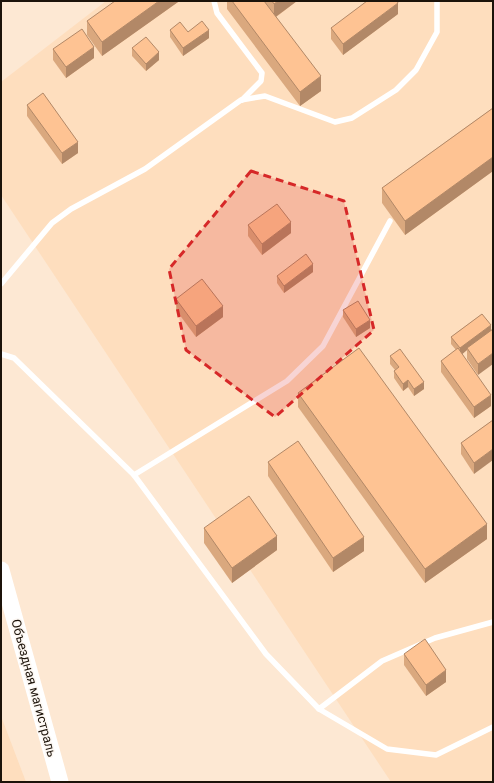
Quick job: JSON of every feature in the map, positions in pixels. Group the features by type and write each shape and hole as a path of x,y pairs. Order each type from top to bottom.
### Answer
{"main road":[{"name":"Объездная магистраль","path":"1,570 60,782"}],"lane":[{"path":"1,284 52,223 72,209 145,169 242,100 261,81 262,73 217,13 214,1"},
{"path":"242,100 265,96 335,122 352,118 396,90 416,70 437,32 437,1"},
{"path":"134,475 287,381 323,346 390,221"},
{"path":"1,354 14,358 134,475 266,654 319,709 387,749 436,755 493,726"},
{"path":"319,709 382,661 435,638 493,622"}],"highlighted area":[{"path":"251,171 344,201 374,330 275,417 186,350 169,269"}],"shaded area":[{"path":"106,1 493,1 493,782 391,782 1,195 1,82"},
{"path":"1,716 26,782 1,782"}],"building":[{"path":"115,1 159,1 102,42 87,21"},
{"path":"232,1 264,1 321,76 300,92"},
{"path":"367,1 397,1 398,3 343,44 331,28"},
{"path":"202,21 209,30 183,48 170,30 180,22 188,32"},
{"path":"82,29 94,47 66,67 53,49"},
{"path":"146,37 159,52 146,64 132,48"},
{"path":"43,93 78,142 62,153 27,105"},
{"path":"493,108 493,157 405,221 382,188"},
{"path":"277,204 291,222 262,244 248,225"},
{"path":"306,254 313,264 284,286 277,276"},
{"path":"202,279 223,306 196,326 176,299"},
{"path":"358,301 370,320 356,329 343,310"},
{"path":"482,314 491,325 460,348 451,337"},
{"path":"493,329 493,353 478,364 467,348"},
{"path":"359,348 487,524 425,569 298,393"},
{"path":"458,348 491,395 474,407 441,361"},
{"path":"400,349 424,382 414,389 408,380 403,384 394,371 399,367 390,356"},
{"path":"493,420 493,449 474,463 461,443"},
{"path":"298,441 364,537 333,558 268,462"},
{"path":"249,496 277,536 232,568 204,528"},
{"path":"425,639 446,670 426,685 404,654"}]}
